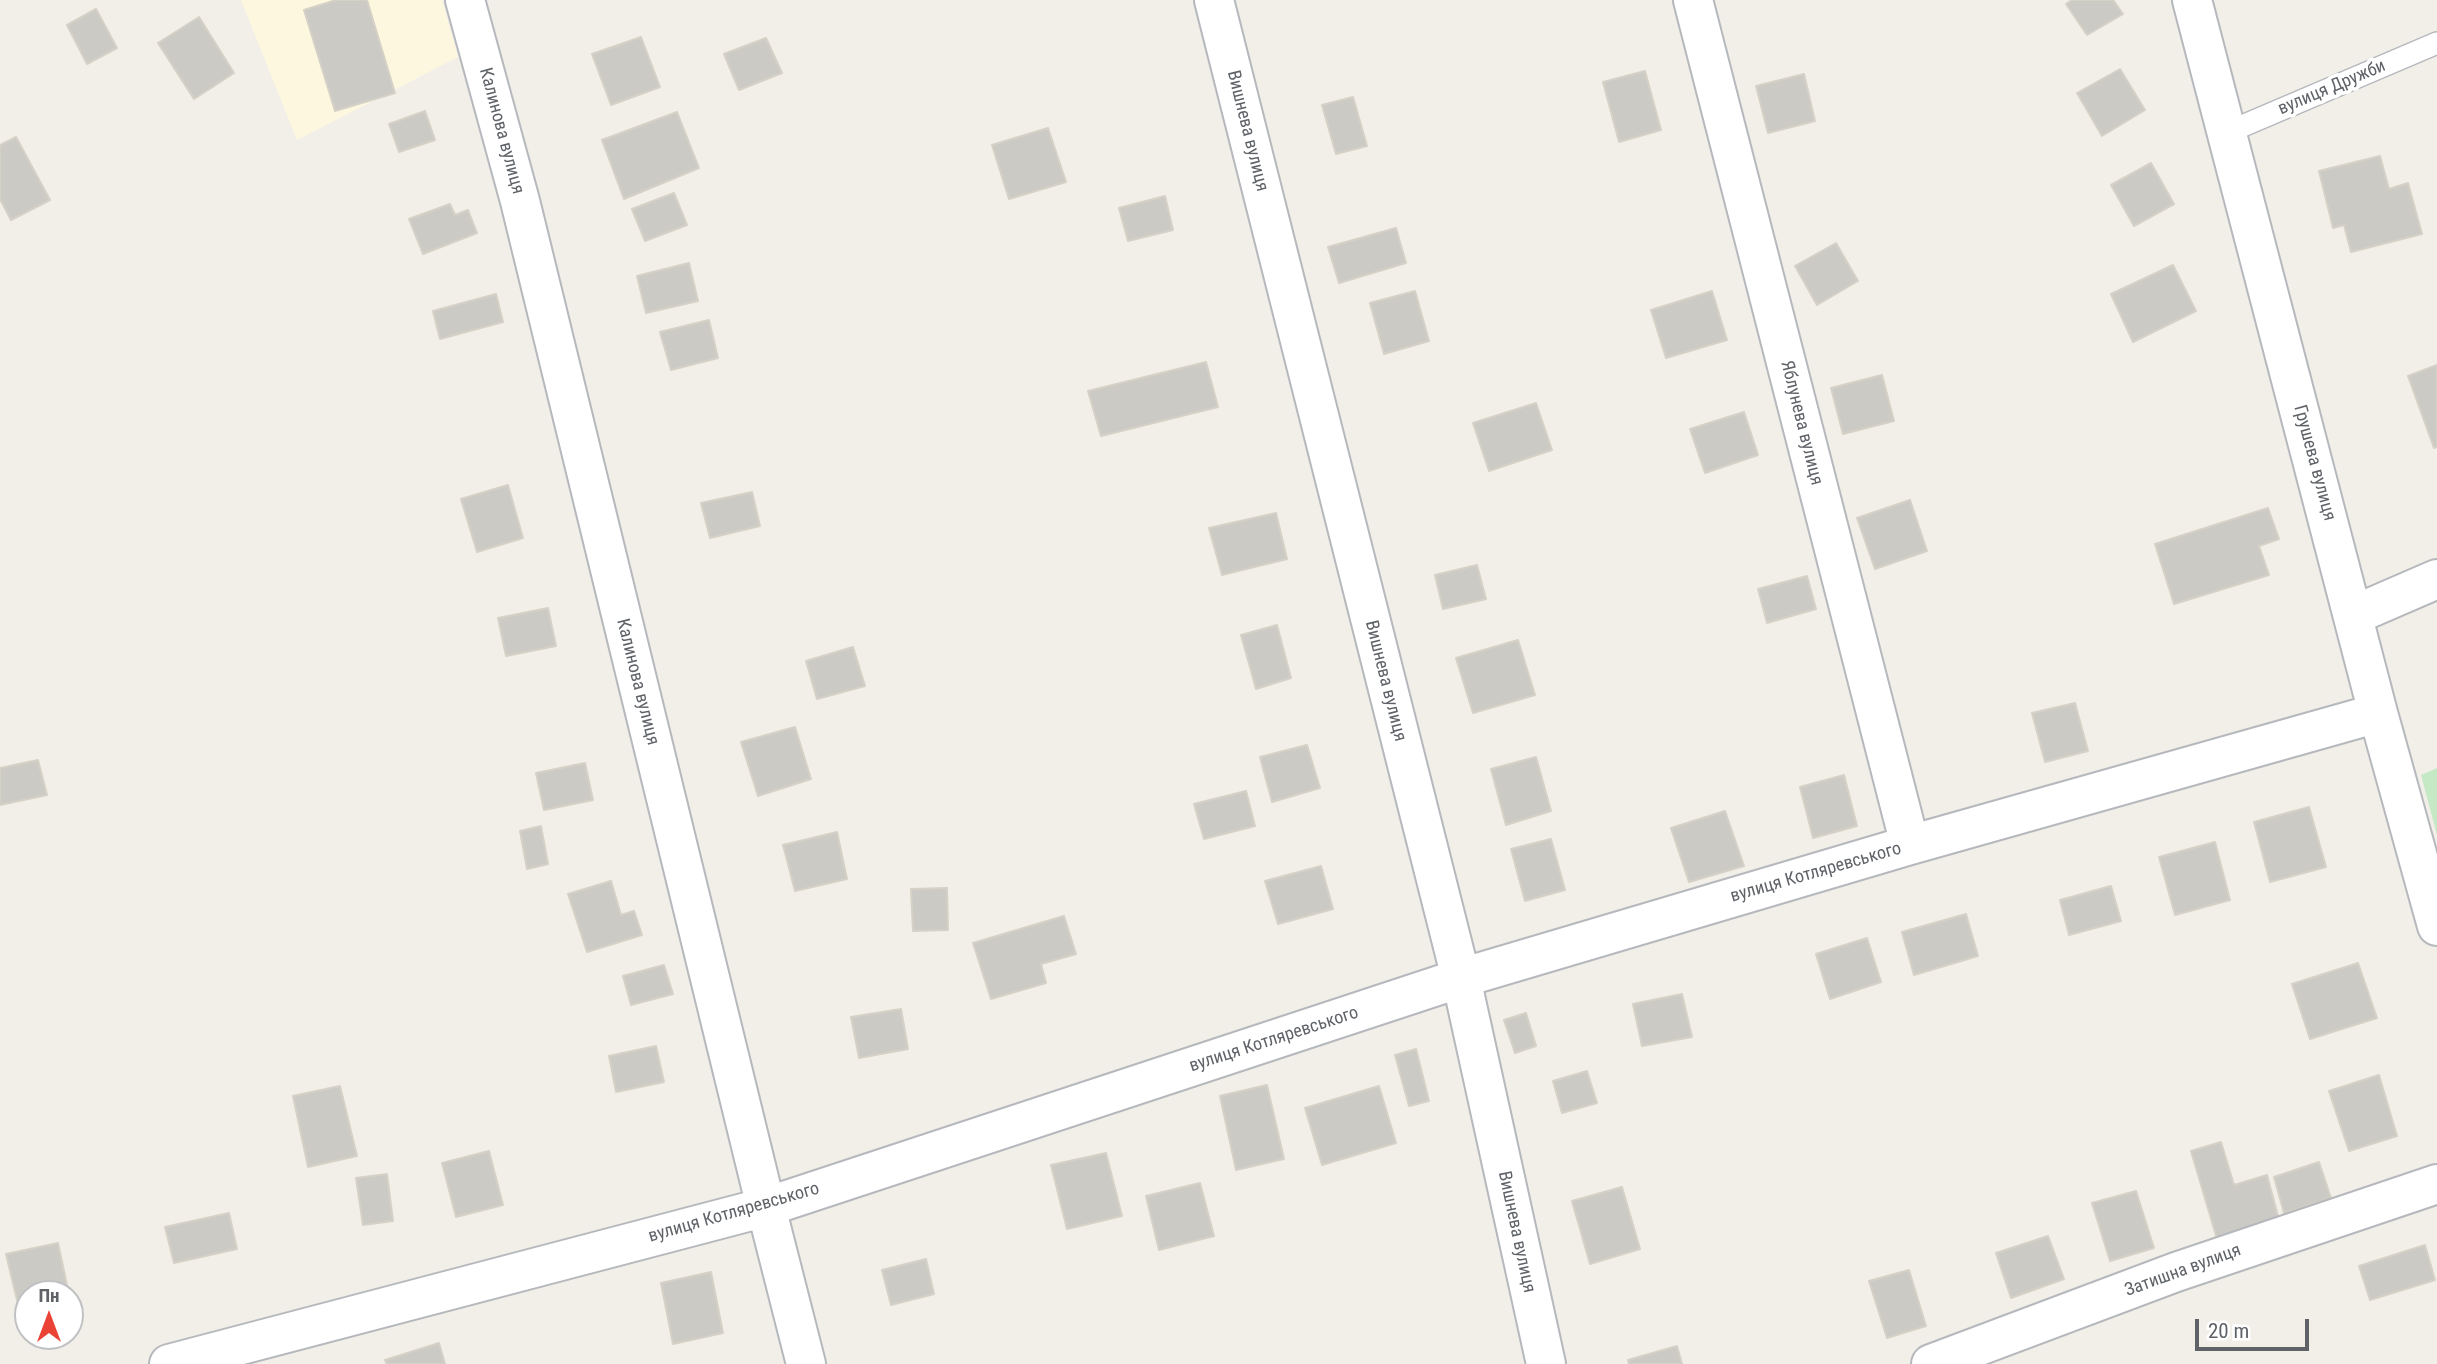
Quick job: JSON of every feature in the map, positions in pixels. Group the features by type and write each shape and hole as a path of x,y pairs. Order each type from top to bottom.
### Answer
{"street":[{"name":"Калинова вулиця","path":"465,0 520,201 806,1364"},
{"name":"Вишнева вулиця","path":"1214,0 1461,978 1546,1364"},
{"name":"Яблунева вулиця","path":"1693,0 1910,845"},
{"name":"Грушева вулиця","path":"2192,0 2378,713 2437,926"},
{"path":"2354,615 2437,579"},
{"name":"вулиця Котляревського","path":"169,1364 220,1358 766,1207 1461,978 1910,845 2378,713"},
{"name":"Затишна вулиця","path":"1931,1364 2176,1272 2437,1184"}],"lane":[{"name":"вулиця Дружби","path":"2226,133 2437,43"}],"shaded area":[{"path":"241,0 442,0 458,57 297,140"}],"green space":[{"path":"2437,768 2437,835 2421,775"}],"building":[{"path":"336,0 367,0 395,93 335,111 304,10"},
{"path":"2072,0 2113,0 2123,14 2087,35 2066,4"},
{"path":"96,9 117,48 87,64 67,25"},
{"path":"199,17 234,73 194,99 158,43"},
{"path":"641,37 660,87 611,105 592,54"},
{"path":"766,38 782,73 739,90 724,54"},
{"path":"2120,69 2145,110 2102,136 2077,93"},
{"path":"1645,71 1661,130 1619,142 1603,82"},
{"path":"1804,74 1815,121 1768,133 1756,86"},
{"path":"1353,97 1367,146 1336,154 1322,105"},
{"path":"425,111 435,140 399,152 389,124"},
{"path":"677,112 699,168 624,199 602,140"},
{"path":"1048,128 1066,182 1009,199 992,145"},
{"path":"16,137 50,200 11,220 0,199 0,145"},
{"path":"2380,156 2389,189 2408,183 2422,234 2351,252 2344,225 2333,228 2319,171"},
{"path":"2151,163 2174,204 2134,226 2111,185"},
{"path":"674,193 687,225 645,241 632,209"},
{"path":"1165,196 1173,230 1128,241 1119,208"},
{"path":"450,204 455,215 468,210 477,233 423,254 409,219"},
{"path":"1396,228 1406,263 1339,283 1328,247"},
{"path":"1836,243 1858,281 1817,305 1795,266"},
{"path":"689,263 698,301 646,313 637,276"},
{"path":"2173,265 2196,311 2133,342 2111,294"},
{"path":"1415,291 1429,341 1384,354 1370,303"},
{"path":"1712,291 1727,340 1666,358 1651,310"},
{"path":"496,294 503,322 440,339 433,311"},
{"path":"709,320 718,358 671,370 660,332"},
{"path":"1206,362 1218,407 1101,436 1088,391"},
{"path":"2437,365 2437,447 2434,448 2408,376"},
{"path":"1882,375 1894,421 1843,434 1831,388"},
{"path":"1536,403 1552,450 1489,471 1473,423"},
{"path":"1744,412 1758,455 1705,473 1690,429"},
{"path":"508,485 523,538 477,552 461,499"},
{"path":"752,492 760,526 710,538 701,503"},
{"path":"1910,500 1927,551 1875,569 1857,518"},
{"path":"2268,508 2279,539 2259,546 2269,575 2174,604 2155,544"},
{"path":"1276,513 1287,559 1222,575 1209,528"},
{"path":"1477,565 1486,599 1443,609 1435,575"},
{"path":"1807,576 1816,609 1767,623 1758,589"},
{"path":"548,608 556,646 506,656 498,618"},
{"path":"1277,625 1291,678 1256,689 1241,635"},
{"path":"1518,640 1535,695 1473,713 1456,658"},
{"path":"853,647 865,686 817,699 806,661"},
{"path":"2075,703 2088,751 2045,762 2032,713"},
{"path":"795,727 811,779 758,796 741,742"},
{"path":"1307,745 1320,788 1272,802 1260,757"},
{"path":"1536,757 1551,811 1506,825 1491,769"},
{"path":"38,760 47,795 0,805 0,768"},
{"path":"585,763 593,800 544,810 536,773"},
{"path":"1844,775 1857,826 1813,838 1800,787"},
{"path":"1246,791 1255,826 1204,839 1194,804"},
{"path":"2309,807 2326,867 2270,882 2254,822"},
{"path":"1725,811 1744,866 1689,882 1671,828"},
{"path":"541,826 548,864 527,869 520,831"},
{"path":"837,832 847,879 795,891 783,845"},
{"path":"1551,839 1565,890 1525,901 1511,849"},
{"path":"2215,842 2230,900 2175,915 2159,857"},
{"path":"1321,866 1333,909 1278,924 1265,881"},
{"path":"611,881 621,915 634,911 642,935 587,952 568,894"},
{"path":"2111,886 2121,921 2069,935 2060,900"},
{"path":"947,888 948,930 913,931 911,889"},
{"path":"1966,914 1978,956 1914,975 1902,932"},
{"path":"1064,916 1076,954 1041,964 1046,983 991,999 973,943"},
{"path":"1867,938 1881,982 1830,999 1816,954"},
{"path":"2358,963 2377,1018 2310,1039 2292,984"},
{"path":"664,965 673,994 631,1005 623,976"},
{"path":"1682,994 1692,1037 1642,1046 1633,1004"},
{"path":"901,1009 908,1049 859,1058 851,1017"},
{"path":"1526,1013 1536,1046 1515,1053 1504,1020"},
{"path":"656,1046 664,1082 616,1092 609,1056"},
{"path":"1416,1049 1429,1101 1409,1106 1395,1055"},
{"path":"1587,1071 1597,1103 1562,1113 1553,1081"},
{"path":"2379,1075 2397,1136 2349,1151 2329,1091"},
{"path":"1267,1085 1284,1159 1236,1170 1220,1096"},
{"path":"340,1086 357,1156 308,1167 293,1096"},
{"path":"1379,1086 1396,1143 1322,1165 1305,1108"},
{"path":"2221,1142 2234,1185 2267,1175 2279,1220 2217,1239 2191,1151"},
{"path":"489,1151 503,1205 456,1217 442,1163"},
{"path":"1106,1153 1122,1216 1067,1229 1051,1165"},
{"path":"2319,1162 2331,1198 2284,1213 2274,1177"},
{"path":"387,1174 393,1221 363,1225 356,1178"},
{"path":"1200,1183 1214,1236 1159,1250 1146,1196"},
{"path":"1622,1187 1640,1249 1590,1264 1572,1201"},
{"path":"2136,1191 2154,1248 2110,1261 2092,1203"},
{"path":"229,1213 237,1249 174,1263 165,1227"},
{"path":"2048,1236 2064,1279 2011,1298 1996,1253"},
{"path":"58,1243 66,1280 14,1280 14,1287 6,1254"},
{"path":"2425,1245 2435,1280 2370,1300 2359,1266"},
{"path":"926,1259 934,1294 891,1305 882,1270"},
{"path":"1909,1270 1926,1326 1887,1338 1869,1281"},
{"path":"711,1272 723,1333 673,1344 661,1283"},
{"path":"439,1343 445,1364 387,1364 385,1360"},
{"path":"1677,1346 1682,1364 1629,1364 1628,1360"}]}
